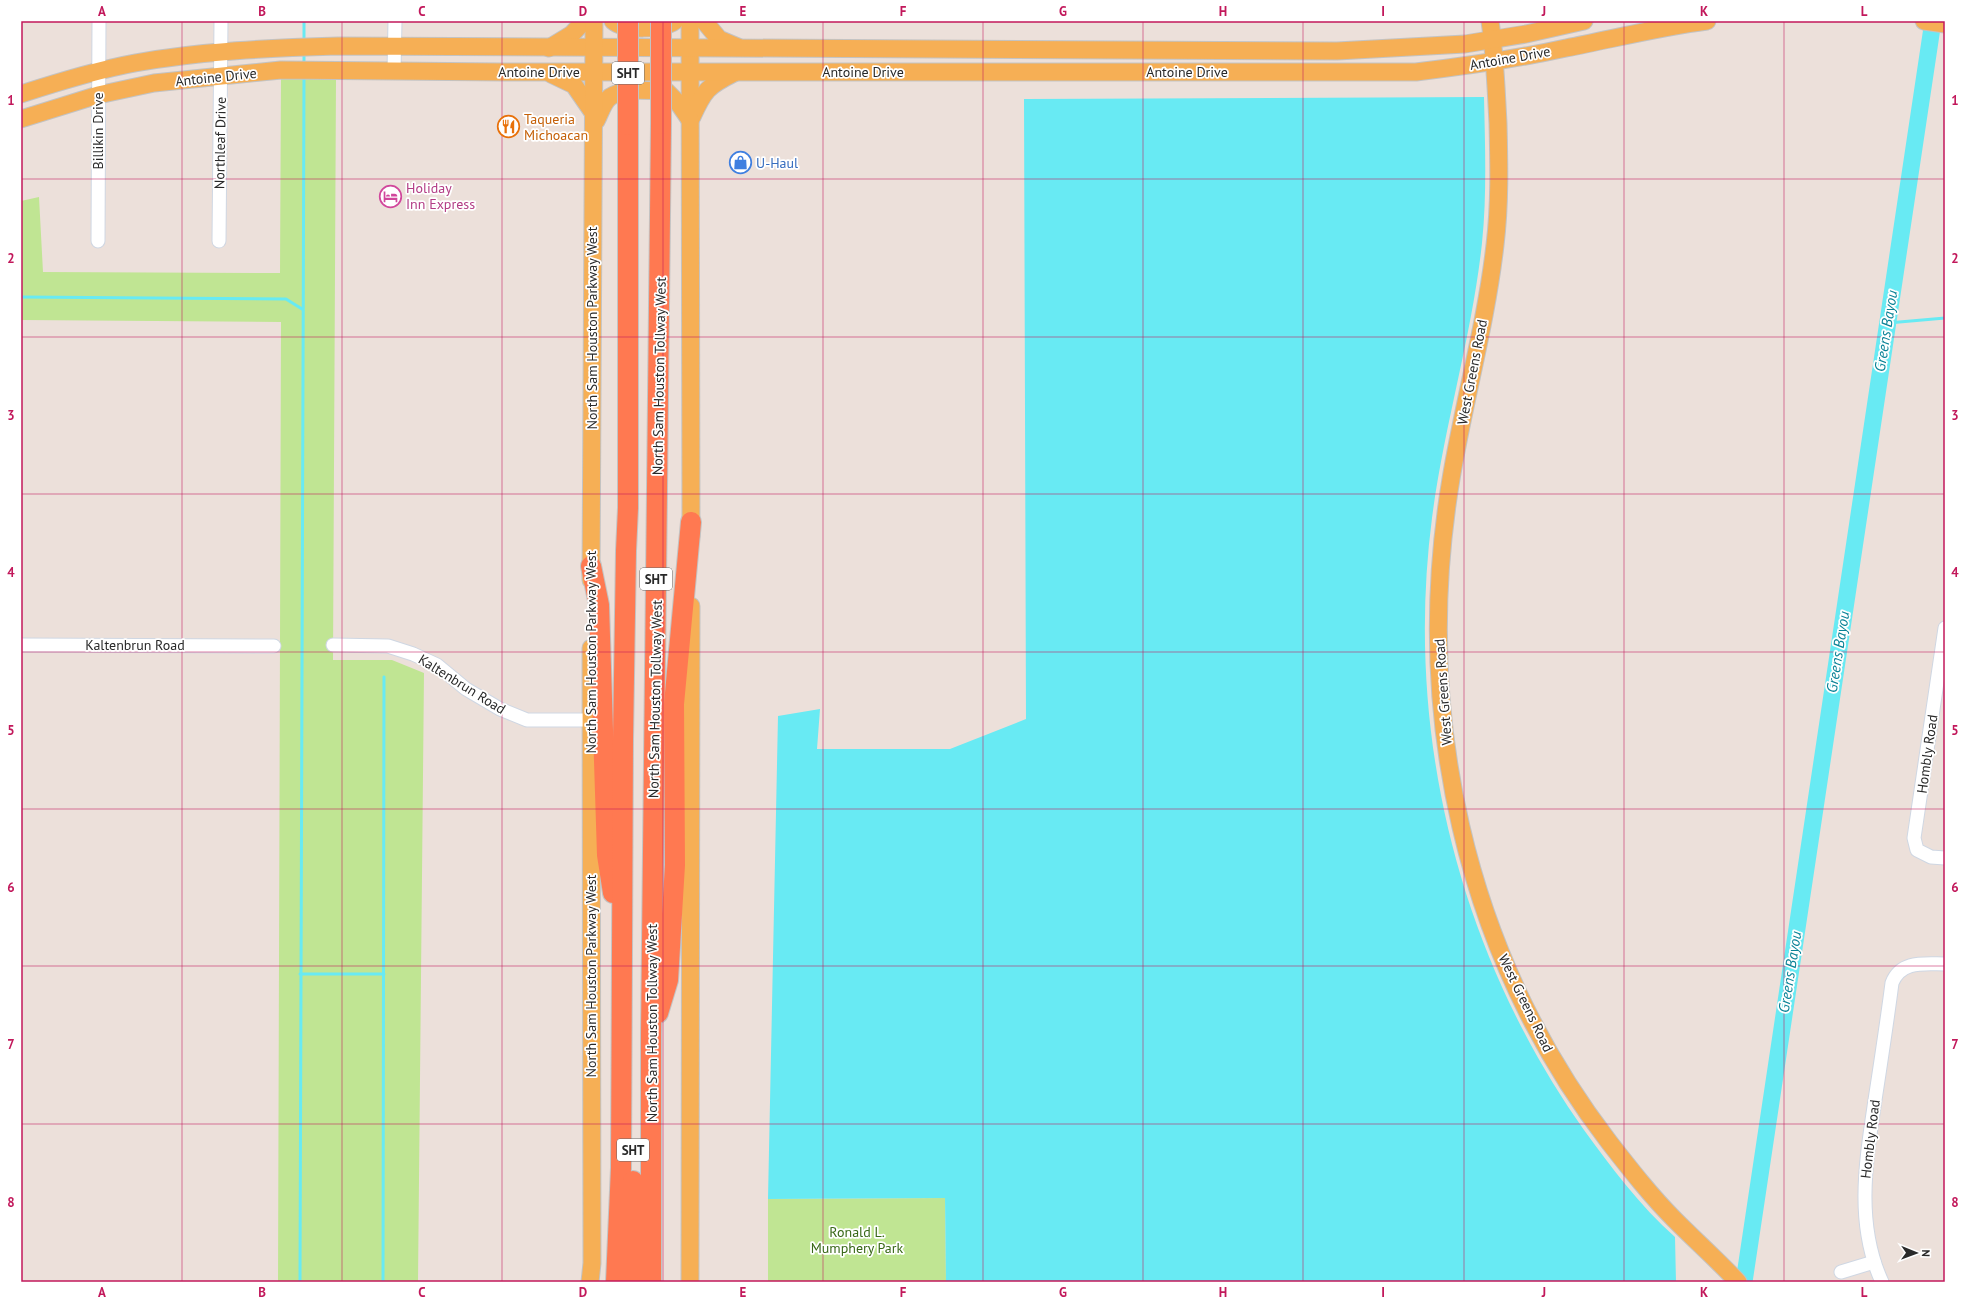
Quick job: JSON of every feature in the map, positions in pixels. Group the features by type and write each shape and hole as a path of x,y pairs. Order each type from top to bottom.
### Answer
{"highway":[{"name":"North Sam Houston Tollway West","path":"616,1282 621,1168 623,739 625,587 628,508 628,21"},
{"name":"North Sam Houston Tollway West","path":"651,1282 651,1034 661,21"},
{"name":"North Sam Houston Tollway West","path":"628,508 632,559 635,737 633,1282"},
{"path":"651,1034 668,980 675,865 674,704 691,522"},
{"path":"591,566 599,605 608,855 623,966"}],"main road":[{"path":"549,48 572,34 584,21"},
{"name":"North Sam Houston Parkway West","path":"590,1282 592,1263 591,566 594,21"},
{"path":"613,21 622,26 657,28 675,21"},
{"path":"690,21 690,1282"},
{"path":"704,21 720,39 744,49"},
{"name":"West Greens Road","path":"1490,21 1495,62 1499,171 1495,245 1474,364 1452,474 1440,565 1438,612 1439,683 1444,730 1455,800 1465,846 1486,914 1523,1002 1556,1064 1590,1115 1633,1173 1674,1219 1707,1249 1738,1282"},
{"name":"Antoine Drive","path":"21,94 135,63 221,52 282,48 338,46 864,50 1337,51 1435,46 1493,40 1584,21"},
{"name":"Antoine Drive","path":"21,119 98,95 154,83 281,70 545,72 1416,72 1495,62 1561,50 1665,23 1707,21"},
{"path":"1924,21 1945,24"},
{"path":"864,50 864,72"},
{"path":"1022,50 1022,72"},
{"path":"1177,50 1178,72"},
{"path":"1337,51 1337,72"},
{"path":"545,72 562,78 574,85 594,120 605,102 610,97 622,92 666,91 680,104 690,120"},
{"path":"690,120 702,96 712,85 737,72"}],"street":[{"name":"Billikin Drive","path":"98,240 99,21"},
{"name":"Northleaf Drive","path":"219,241 221,21"},
{"path":"394,71 395,21"},
{"name":"Hombly Road","path":"1945,628 1914,838 1917,850 1931,858 1945,858"},
{"name":"Kaltenbrun Road","path":"21,645 274,646"},
{"name":"Kaltenbrun Road","path":"333,645 388,646 413,654 437,666 466,689 500,710 527,720 591,720"},
{"name":"Hombly Road","path":"1882,1282 1874,1262 1866,1225 1864,1190 1868,1150 1890,995 1896,974 1908,966 1945,964"},
{"path":"1841,1272 1874,1262"}],"green space":[{"path":"281,78 336,79 333,660 392,660 424,673 418,1282 278,1282 281,322 21,320 21,201 39,197 43,272 280,273"},
{"name":"Ronald L. Mumphery Park","path":"945,1198 946,1282 768,1282 768,1199"}],"water":[{"path":"1484,97 1485,188 1482,243 1472,312 1437,484 1432,518 1425,599 1426,680 1435,760 1451,839 1474,916 1504,990 1540,1062 1584,1130 1615,1172 1662,1225 1675,1237 1676,1282 946,1282 945,1198 768,1199 778,716 820,709 817,749 950,749 1026,719 1024,99"}],"waterway":[{"path":"304,21 304,41"},
{"name":"Greens Bayou","path":"1744,1282 1933,21"},
{"path":"304,53 304,65"},
{"path":"300,1282 304,75"},
{"path":"21,297 286,299 302,309"},
{"path":"1888,323 1945,318"},
{"path":"383,1282 384,677"},
{"path":"300,974 384,974"}],"place":[{"name":"Taqueria Michoacan","path":"509,127"},
{"name":"U-Haul","path":"741,163"},
{"name":"Holiday Inn Express","path":"390,196"}]}
